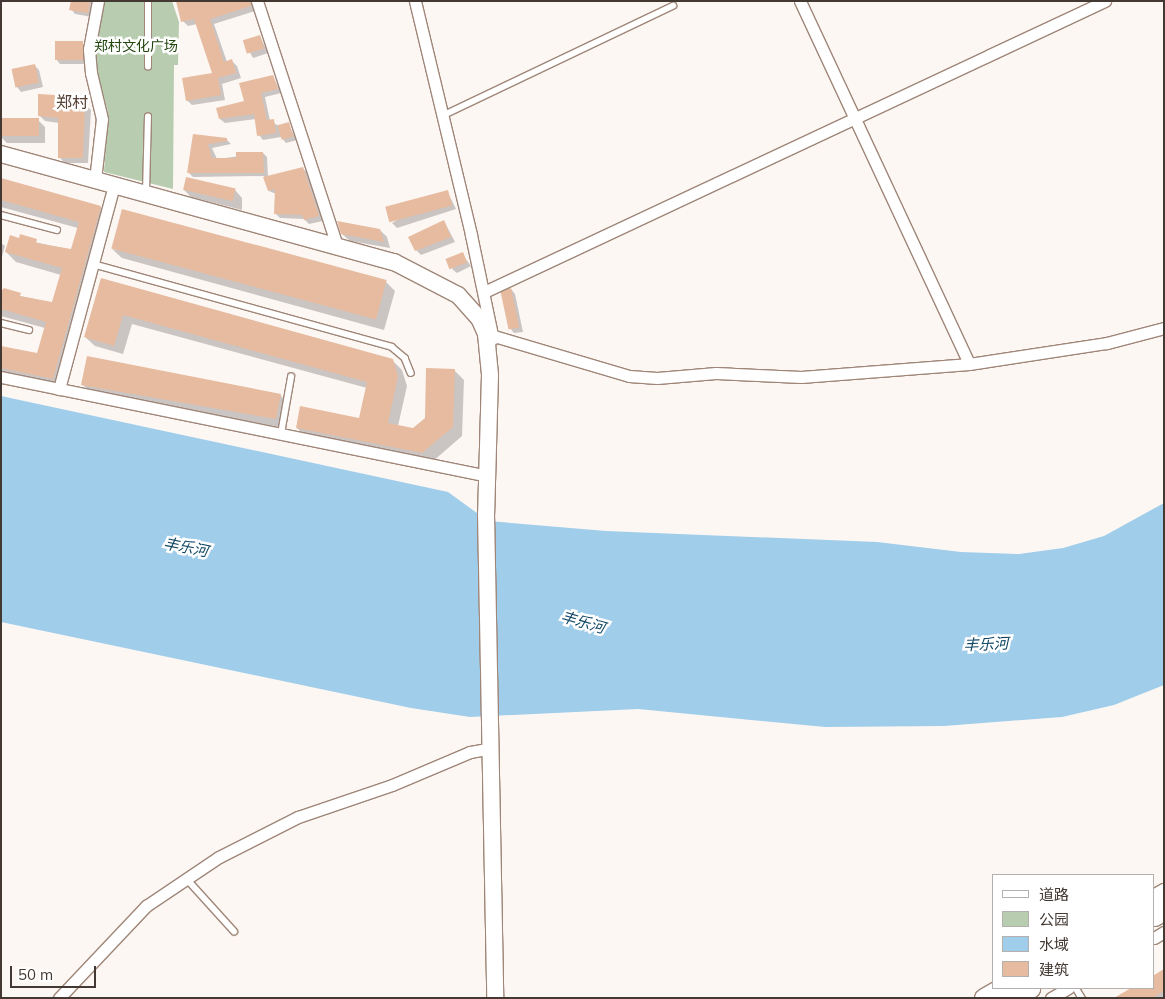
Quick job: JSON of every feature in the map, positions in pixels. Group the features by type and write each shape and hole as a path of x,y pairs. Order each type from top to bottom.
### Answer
{"highway":[{"path":"984,998 999,989"},
{"path":"1013,998 1028,989"}],"main road":[{"path":"1,154 337,246 413,270 458,295 479,318 489,353 486,514 492,748 495,998"}],"street":[{"path":"95,180 102,119 91,73 89,49 98,1"},
{"path":"257,1 337,246"},
{"path":"415,1 494,336 489,353"},
{"path":"800,1 969,364"},
{"path":"484,292 1105,1"},
{"path":"59,390 114,185"},
{"path":"494,336 629,376 657,378 716,374 801,377 969,364 1107,343 1164,328"},
{"path":"1,377 487,476"},
{"path":"59,998 132,920 186,878 247,841 298,817 392,785 443,762 492,748"},
{"path":"1051,998 1066,989"}],"lane":[{"path":"148,1 148,66"},
{"path":"442,116 673,6"},
{"path":"146,194 148,117"},
{"path":"1,215 57,230"},
{"path":"93,264 392,347 405,358 411,373"},
{"path":"1,323 29,330"},
{"path":"281,435 291,377"},
{"path":"186,878 234,931"}],"green space":[{"name":"郑村文化广场","path":"103,1 172,1 179,22 178,65 174,65 173,189 104,172 108,112 92,54"}],"water":[{"name":"丰乐河","path":"1,396 448,492 488,521 606,531 877,542 961,552 1019,554 1063,548 1104,536 1164,503 1164,685 1114,705 1062,717 944,726 825,727 638,709 470,717 411,708 1,622"}],"building":[{"path":"71,1 90,1 88,13 69,10"},
{"path":"176,1 250,1 251,6 210,19 224,62 232,59 236,73 218,78 221,95 186,101 182,78 212,73 194,19 181,22"},
{"path":"260,35 264,48 247,54 243,40"},
{"path":"55,41 83,41 83,60 55,60"},
{"path":"35,64 39,83 15,88 12,69"},
{"path":"273,75 278,89 261,93 267,120 274,119 276,133 257,136 254,114 219,119 216,108 244,101 239,83"},
{"path":"38,94 55,95 55,102 85,103 83,158 58,158 58,118 38,116"},
{"path":"1,118 39,118 39,136 1,136"},
{"path":"289,122 293,136 282,140 277,125"},
{"path":"193,134 227,138 227,141 208,144 212,158 236,158 236,152 263,152 264,173 187,173"},
{"path":"303,167 319,216 304,220 302,215 274,214 275,189 268,191 263,177"},
{"path":"186,177 236,188 233,201 183,190"},
{"path":"1,178 101,206 53,379 1,368 1,346 37,353 46,322 1,309 1,291 4,288 21,293 20,296 52,302 62,268 5,252 10,235 19,238 20,234 37,239 36,243 71,249 79,222 1,200"},
{"path":"448,190 452,205 389,222 385,207"},
{"path":"122,209 387,280 376,320 111,249"},
{"path":"444,220 451,237 415,251 408,237"},
{"path":"337,221 380,229 384,242 341,234"},
{"path":"463,252 467,262 450,269 445,259"},
{"path":"101,278 393,359 398,376 388,423 413,428 425,418 426,368 455,369 453,427 422,453 296,428 300,406 359,418 367,382 123,315 114,346 84,337"},
{"path":"511,288 519,327 509,329 500,290"},
{"path":"87,356 281,394 276,419 81,385"},
{"path":"1164,969 1164,991 1154,997 1114,998 1129,989 1155,989 1155,974"}],"district":[{"name":"郑村","path":"72,102"}]}
